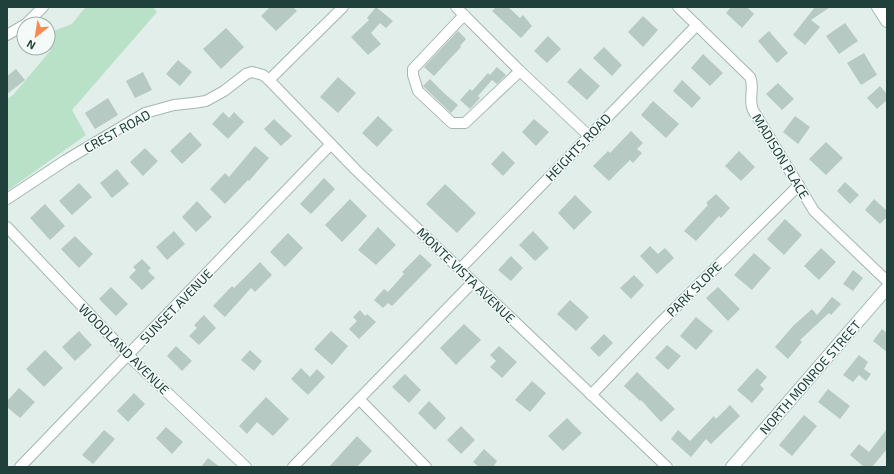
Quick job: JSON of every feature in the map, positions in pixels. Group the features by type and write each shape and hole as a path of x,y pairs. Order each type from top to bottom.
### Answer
{"main road":[{"path":"878,7 887,22"},
{"name":"NORTH MONROE STREET","path":"732,467 887,288"}],"street":[{"path":"34,16 43,7"},
{"path":"269,80 343,7"},
{"path":"456,7 520,71 589,136"},
{"name":"MADISON PLACE","path":"678,7 750,77 753,85 750,101 753,110 814,210 887,281"},
{"path":"464,15 413,69 415,85 418,91 452,123 465,123 520,71"},
{"name":"HEIGHTS ROAD","path":"460,269 697,25"},
{"path":"7,35 16,30"},
{"name":"CREST ROAD","path":"7,200 66,160 146,113 174,105 206,100 224,91 246,74 252,72 263,75 269,80"},
{"name":"MONTE VISTA AVENUE","path":"269,80 331,144 667,467"},
{"name":"SUNSET AVENUE","path":"20,467 331,144"},
{"name":"PARK SLOPE","path":"591,395 661,322 799,185"},
{"name":"WOODLAND AVENUE","path":"7,227 128,355 246,467"},
{"path":"293,467 473,282"},
{"path":"359,399 426,467"}],"green space":[{"path":"87,7 153,7 157,12 72,110 86,135 7,191 7,99 13,95 46,56 56,56 56,30 72,24"}],"building":[{"path":"270,7 293,7 297,11 276,31 261,16"},
{"path":"376,7 393,21 386,28 380,23 371,33 381,44 368,55 351,37 369,20 367,18"},
{"path":"496,7 508,7 520,18 523,15 532,26 521,38 492,11"},
{"path":"731,7 747,7 754,14 742,28 726,13"},
{"path":"815,7 830,7 811,20 820,27 805,45 793,35"},
{"path":"643,16 658,30 643,47 628,32"},
{"path":"845,23 858,41 839,54 826,36"},
{"path":"226,28 244,47 221,69 203,49"},
{"path":"458,31 466,39 460,46 461,47 434,76 424,67"},
{"path":"769,31 788,53 777,63 758,41"},
{"path":"548,36 561,49 547,63 534,51"},
{"path":"604,47 622,65 612,76 593,58"},
{"path":"864,53 877,75 861,85 847,63"},
{"path":"703,54 723,73 710,86 691,68"},
{"path":"178,60 192,72 180,86 166,74"},
{"path":"497,67 506,75 497,84 492,80 478,96 480,98 470,109 460,100 470,89 472,91 488,73 490,75"},
{"path":"580,68 600,86 587,100 567,82"},
{"path":"16,69 25,80 7,94 7,76"},
{"path":"143,72 152,90 135,98 126,81"},
{"path":"338,77 356,93 338,113 320,97"},
{"path":"430,79 458,105 451,113 423,86"},
{"path":"682,80 701,98 692,108 673,91"},
{"path":"778,83 794,99 782,110 766,94"},
{"path":"880,86 887,94 887,100 877,109 867,98"},
{"path":"108,98 118,115 95,129 85,113"},
{"path":"653,101 679,124 666,138 641,115"},
{"path":"223,112 229,118 234,112 244,122 228,139 212,124"},
{"path":"378,116 393,130 377,147 362,133"},
{"path":"795,116 810,127 798,144 783,132"},
{"path":"274,119 292,136 281,146 264,129"},
{"path":"534,119 549,132 536,146 522,132"},
{"path":"631,131 643,143 637,149 642,153 633,163 630,160 609,181 593,166 608,151 610,153"},
{"path":"190,132 202,145 182,164 170,151"},
{"path":"826,142 843,158 826,175 809,159"},
{"path":"255,146 269,158 249,181 248,180 225,204 210,189 225,173 229,177"},
{"path":"145,148 158,161 143,176 130,162"},
{"path":"503,151 515,163 503,176 491,164"},
{"path":"739,151 755,167 741,181 725,166"},
{"path":"117,169 129,184 112,198 100,183"},
{"path":"324,178 335,189 311,214 300,204"},
{"path":"845,182 859,195 850,204 837,191"},
{"path":"79,183 92,197 72,215 59,201"},
{"path":"445,184 476,213 457,233 426,204"},
{"path":"716,194 730,208 721,218 719,216 696,241 684,231 708,205 706,203"},
{"path":"575,195 592,212 574,230 558,213"},
{"path":"350,199 367,216 342,242 325,225"},
{"path":"874,199 887,211 887,217 880,224 865,210"},
{"path":"197,201 212,217 196,232 182,217"},
{"path":"45,204 65,226 50,240 30,218"},
{"path":"785,219 802,235 784,255 767,239"},
{"path":"378,227 396,245 376,265 358,250"},
{"path":"174,231 185,244 167,260 156,247"},
{"path":"533,231 549,248 535,261 519,245"},
{"path":"288,233 303,248 285,267 270,252"},
{"path":"75,236 93,254 79,268 61,249"},
{"path":"650,246 658,254 665,248 674,258 657,274 640,256"},
{"path":"821,248 836,262 819,280 804,266"},
{"path":"754,253 771,268 752,290 734,275"},
{"path":"420,254 432,265 392,306 388,303 383,308 374,300 384,289 388,292 404,274 402,272"},
{"path":"511,256 523,268 511,281 498,270"},
{"path":"142,259 151,268 148,271 155,278 142,290 129,277 136,270 133,267"},
{"path":"260,262 272,275 255,292 251,288 225,317 213,306 232,286 234,288"},
{"path":"853,270 863,278 853,291 843,284"},
{"path":"634,275 644,285 631,299 620,288"},
{"path":"111,287 128,304 116,316 99,299"},
{"path":"718,287 740,309 728,321 706,298"},
{"path":"832,297 841,304 831,315 829,313 800,340 802,342 788,359 775,347 793,326 812,309 817,315"},
{"path":"570,300 589,317 576,331 557,314"},
{"path":"360,310 365,316 367,314 376,322 359,339 349,329 357,321 353,317"},
{"path":"204,315 216,328 199,345 189,336 197,328 194,325"},
{"path":"696,317 713,331 696,350 680,336"},
{"path":"464,324 481,340 456,365 440,348"},
{"path":"882,329 887,333 887,352 873,341"},
{"path":"79,331 92,345 75,361 62,347"},
{"path":"331,331 348,346 332,365 314,349"},
{"path":"604,334 613,343 599,357 590,348"},
{"path":"667,345 681,356 668,370 655,358"},
{"path":"176,346 192,361 182,371 167,356"},
{"path":"499,346 517,362 502,378 490,367 496,361 490,355"},
{"path":"45,350 63,368 44,387 26,369"},
{"path":"250,350 262,361 254,371 241,360"},
{"path":"859,355 868,362 864,369 871,374 866,381 859,375 853,382 843,375"},
{"path":"301,368 310,377 317,369 325,377 308,395 291,379"},
{"path":"757,368 767,377 760,385 764,389 752,403 737,390"},
{"path":"637,372 675,409 661,422 641,400 640,401 624,386"},
{"path":"405,374 421,390 409,403 392,387"},
{"path":"532,381 546,393 530,412 515,400"},
{"path":"19,388 35,402 20,418 7,407 7,401"},
{"path":"828,389 850,406 840,419 818,402"},
{"path":"134,393 145,404 128,422 117,411"},
{"path":"266,397 289,419 273,436 257,422 247,434 239,426"},
{"path":"429,401 446,418 435,430 418,413"},
{"path":"730,405 740,416 711,444 706,439 691,457 671,439 678,430 690,441 714,416 716,419"},
{"path":"804,415 817,426 792,456 779,445"},
{"path":"567,418 582,433 563,451 548,436"},
{"path":"461,426 475,440 461,454 447,440"},
{"path":"166,427 183,442 172,454 156,438"},
{"path":"887,429 887,449 872,467 864,467 850,455 859,444 869,452"},
{"path":"104,430 115,439 93,464 82,455"},
{"path":"357,436 372,451 357,467 329,467"},
{"path":"484,449 497,461 493,467 479,467 473,462"},
{"path":"208,458 220,467 201,467"}]}
